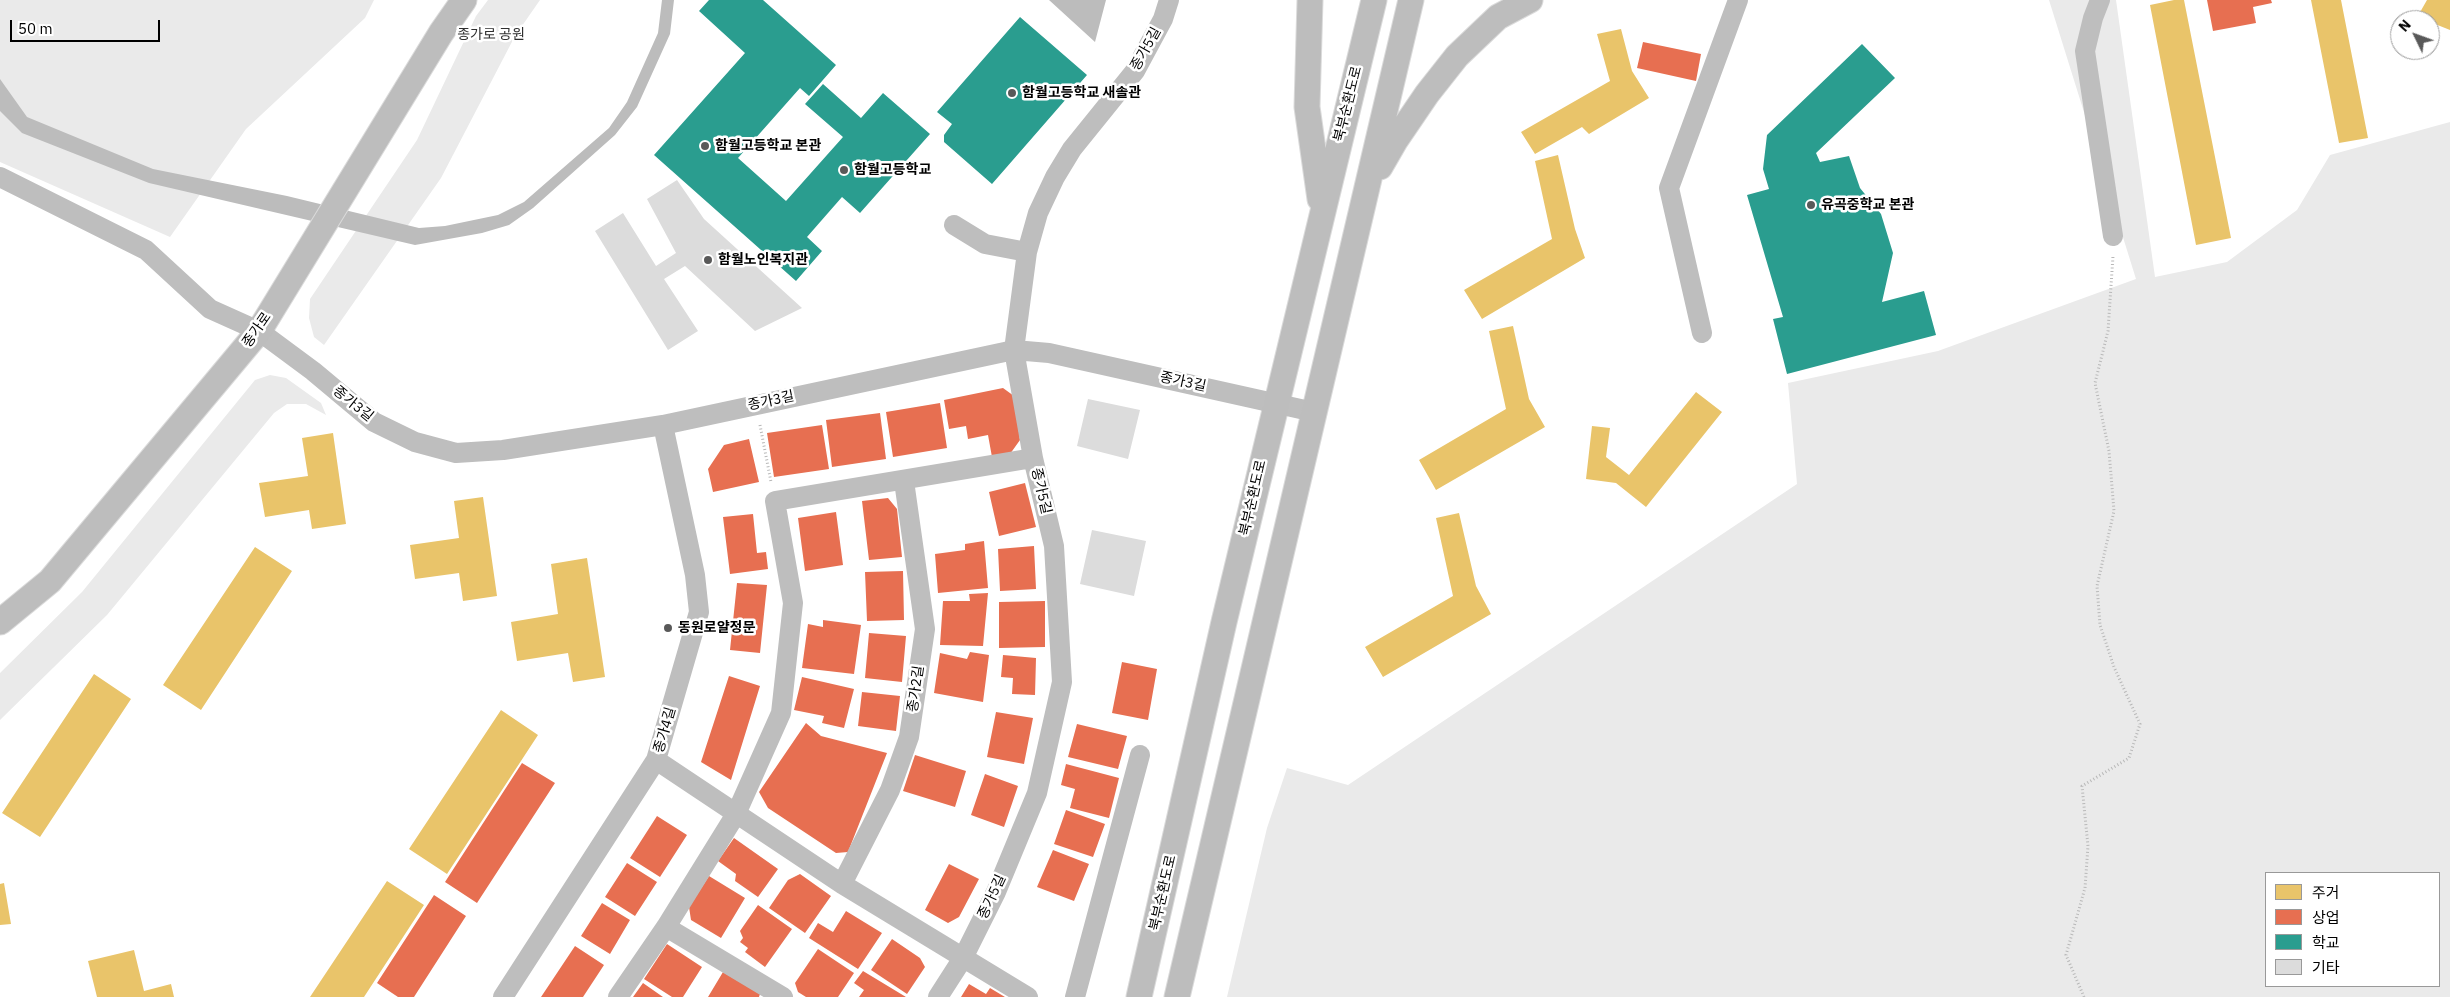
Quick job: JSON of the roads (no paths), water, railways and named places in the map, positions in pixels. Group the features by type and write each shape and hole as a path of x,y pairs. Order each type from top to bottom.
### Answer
{"main road":[{"name":"종가로","path":"0,622 50,580 259,331 301,260 464,0"},
{"path":"1310,0 1306,107 1322,213"},
{"name":"북부순환도로","path":"1139,997 1222,631 1374,0"},
{"path":"1177,997 1411,0"},
{"path":"1366,194 1395,141 1427,94 1457,56 1498,17 1530,0"}],"street":[{"name":"종가5길","path":"938,997 963,958 996,892 1037,793 1062,682 1054,546 1033,458 1014,350 1027,252 1038,213 1055,177 1072,149 1135,71 1163,19 1169,0"},
{"path":"1702,333 1669,188 1738,0"},
{"path":"2100,0 2093,18 2085,51 2113,236"},
{"name":"종가3길","path":"0,177 146,250 210,309 259,331 312,371 374,422 415,442 456,453 503,450 663,425 1014,350 1050,353 1314,412"},
{"path":"954,225 985,244 1027,252"},
{"name":"종가4길","path":"503,997 656,760 700,612 695,576 663,425"},
{"path":"618,997 666,927 736,814 780,713 793,603 775,501 1033,458"},
{"name":"종가2길","path":"842,884 890,790 909,737 925,629 904,481"},
{"path":"1075,997 1140,755"},
{"path":"656,760 842,884 1028,997"},
{"path":"666,927 783,997"}],"place":[{"name":"함월고등학교 새솔관","path":"1012,93"},
{"name":"함월고등학교 본관","path":"705,146"},
{"name":"함월고등학교","path":"844,170"},
{"name":"유곡중학교 본관","path":"1811,205"},
{"name":"함월노인복지관","path":"708,260"},
{"name":"동원로얄정문","path":"668,628"}],"park label":[{"name":"종가로 공원","path":"491,35"}]}
